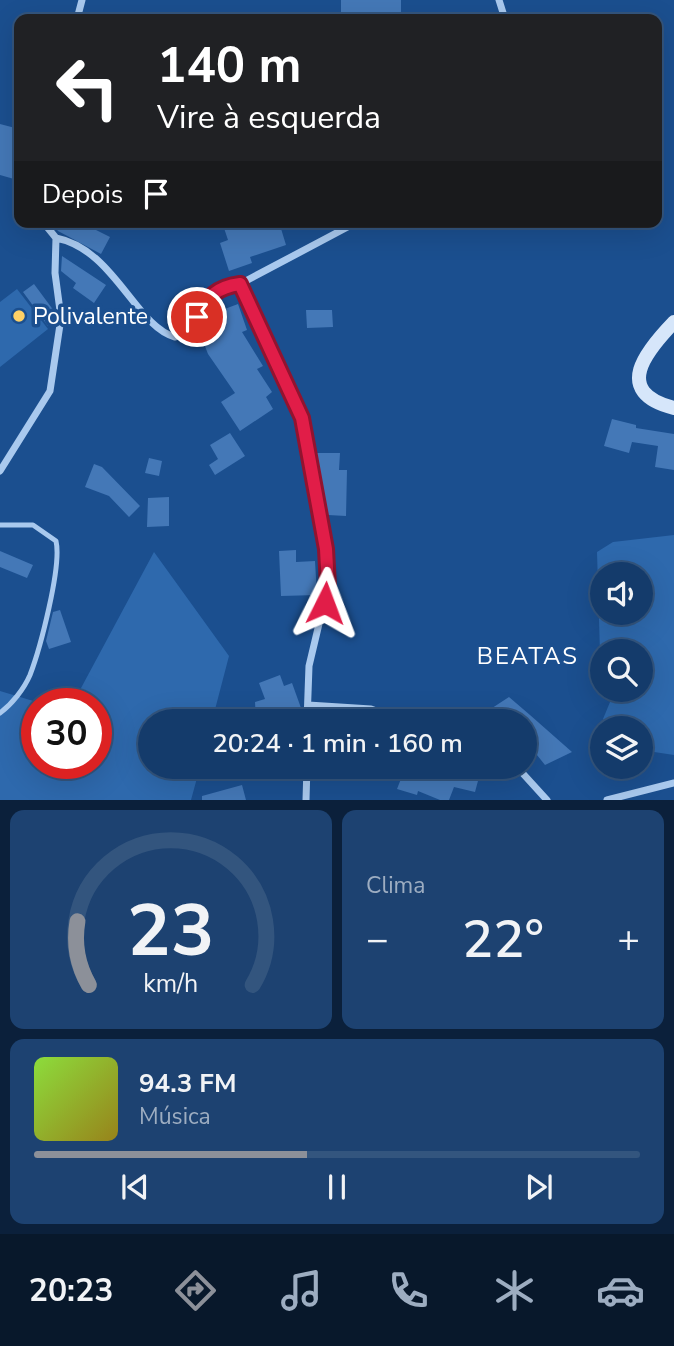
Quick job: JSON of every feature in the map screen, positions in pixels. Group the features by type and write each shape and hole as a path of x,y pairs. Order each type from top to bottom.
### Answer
{"main road":[{"path":"674,322 651,346 638,368 645,392 656,402 674,408"}],"street":[{"path":"48,228 56,238 85,250 101,261 168,336 182,336 190,330 207,298 218,289 240,284 346,228"},
{"path":"0,471 50,391 61,317 55,274 56,238"},
{"path":"240,284 302,418 326,549 328,586 309,666 308,709"},
{"path":"308,705 371,709"},
{"path":"306,800 307,779"},
{"path":"528,779 547,800"},
{"path":"607,800 674,783"}],"lane":[{"path":"0,525 33,526 56,541 59,551 51,595 30,676 10,705 0,713"}],"shaded area":[{"name":"Polivalente","path":"17,289 48,329 0,367 0,302"},
{"path":"674,535 674,755 653,752 653,716 604,716 610,702 653,702 653,639 600,639 599,625 653,625 653,562 597,562 597,552 613,542"},
{"path":"154,552 229,656 215,709 138,709 138,779 197,779 191,800 0,800 0,691 21,697 21,779 112,779 112,688 81,688"}],"building":[{"path":"341,0 401,0 401,14 341,13"},
{"path":"0,124 14,128 14,179 0,175"},
{"path":"56,228 94,228 110,237 101,254"},
{"path":"224,228 281,228 286,245 250,257 252,263 229,271 220,243 228,240"},
{"path":"62,256 106,285 94,303 73,288 76,283 61,271"},
{"path":"34,284 54,311 54,322 48,326 23,292"},
{"path":"238,304 247,330 242,332 263,366 257,369 272,392 266,397 273,409 240,431 221,402 235,393 208,354 201,336 207,334 204,328 218,323 214,313"},
{"path":"306,310 332,310 333,327 307,328"},
{"path":"612,419 636,425 636,428 674,434 674,470 655,467 658,446 632,442 629,453 604,446"},
{"path":"230,433 245,456 215,475 209,465 218,459 210,445"},
{"path":"316,453 340,453 339,470 347,470 346,516 328,515"},
{"path":"149,458 162,461 159,476 145,473"},
{"path":"94,464 102,467 140,506 129,517 109,496 85,487"},
{"path":"169,497 169,526 147,527 148,498"},
{"path":"296,550 296,562 315,561 317,595 281,596 279,551"},
{"path":"0,551 33,565 27,578 0,567"},
{"path":"60,610 71,642 49,649 46,641 53,612"},
{"path":"280,675 284,686 292,683 301,708 255,709 255,702 265,699 259,683"},
{"path":"509,697 523,709 491,709"},
{"path":"537,721 572,752 545,765 537,755"},
{"path":"401,779 478,779 475,792 454,787 449,800 440,800 418,791 417,795 397,789"},
{"path":"242,785 246,800 202,800 202,796"}],"place":[{"name":"Polivalente","path":"19,316"}],"district":[{"name":"BEATAS","path":"528,656"}],"route":[{"path":"197,317 207,298 218,289 240,284 286,379 302,418 326,549 328,586 325,603"}]}
